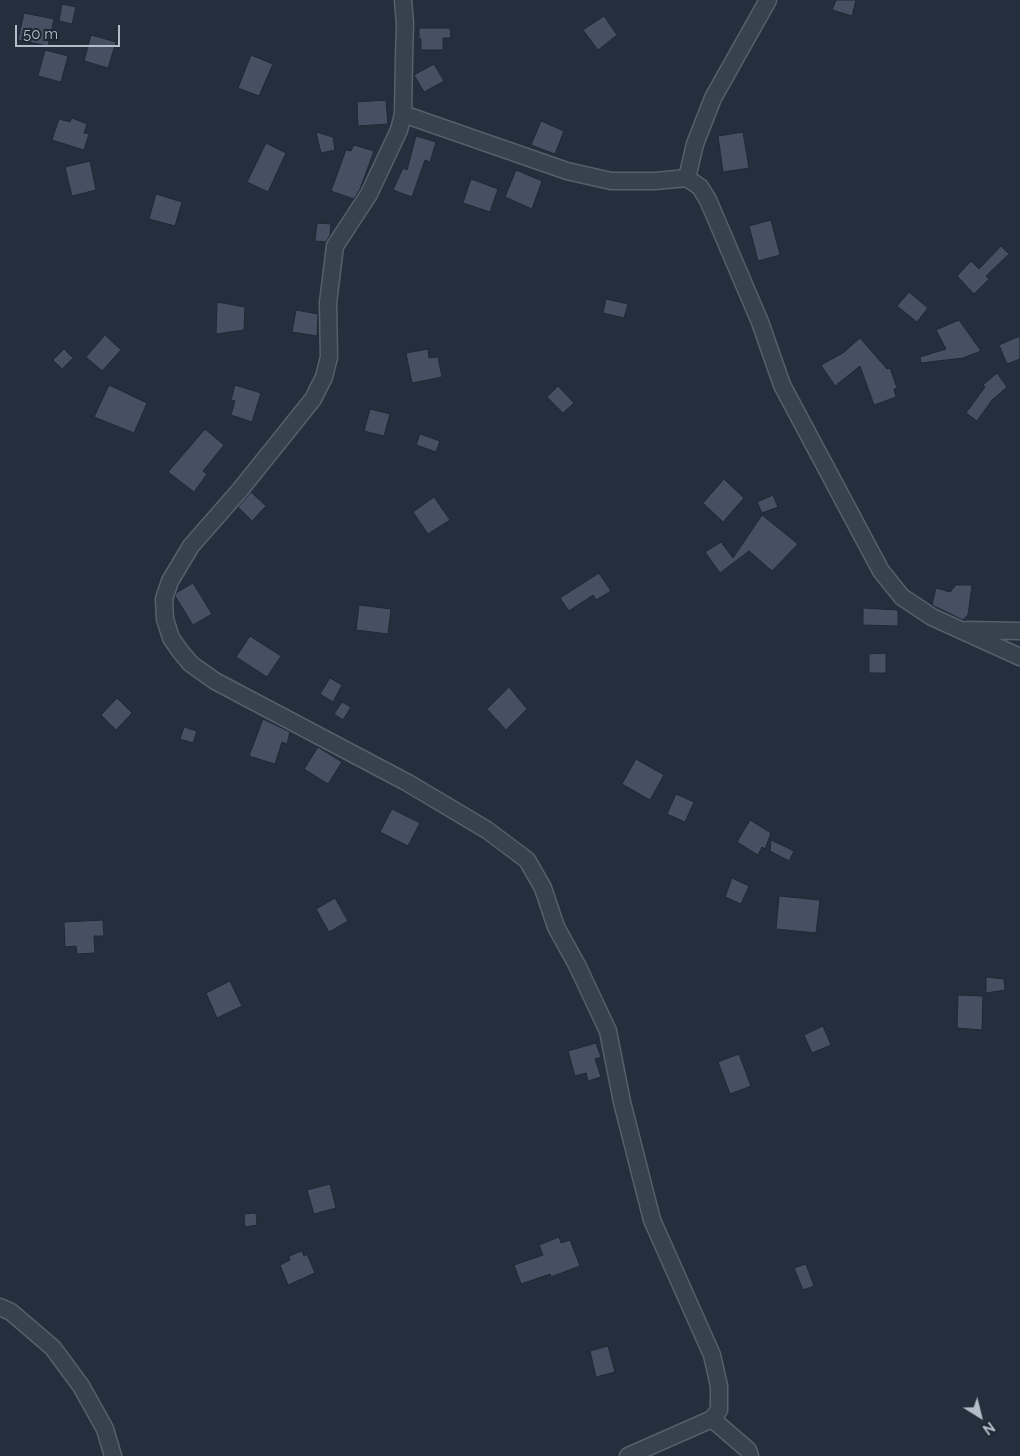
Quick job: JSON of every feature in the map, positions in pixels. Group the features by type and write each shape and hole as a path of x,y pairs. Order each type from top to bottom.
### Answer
{"street":[{"path":"403,0 405,24 402,114 399,130 369,194 335,246 328,303 329,357 324,377 313,399 240,490 191,546 170,581 164,599 165,618 171,638 180,651 192,664 215,681 408,783 487,830 527,860 543,888 556,927 577,965 608,1031 622,1102 652,1220 712,1355 719,1386 719,1410 712,1419 628,1456"},
{"path":"687,178 694,144 713,98 768,0"},
{"path":"402,114 567,171 611,181 655,181 687,178 700,187 708,200 760,322 782,385 881,571 902,598 932,617 1020,657"},
{"path":"961,630 1020,631"},
{"path":"0,1307 11,1312 53,1348 81,1386 104,1429 113,1456"},
{"path":"712,1419 748,1450 750,1456"}],"building":[{"path":"836,0 856,0 852,16 832,10"},
{"path":"62,4 76,7 72,24 59,21"},
{"path":"24,13 54,19 48,46 18,40"},
{"path":"604,16 617,35 598,50 583,30"},
{"path":"419,28 450,28 451,38 443,38 443,50 421,50"},
{"path":"91,35 116,42 108,68 84,61"},
{"path":"45,50 68,56 61,82 38,76"},
{"path":"251,55 273,64 259,96 238,88"},
{"path":"434,64 444,81 424,92 414,75"},
{"path":"386,100 388,124 358,126 357,102"},
{"path":"72,118 87,124 84,133 89,134 84,150 52,140 59,119 70,122"},
{"path":"541,121 564,131 555,154 531,145"},
{"path":"316,132 333,137 335,150 321,153"},
{"path":"743,132 749,168 723,172 718,136"},
{"path":"416,136 436,142 430,162 425,160 412,197 393,190 403,168 407,170"},
{"path":"266,143 286,153 268,192 247,182"},
{"path":"354,145 374,151 360,189 354,199 331,191 346,150 351,151"},
{"path":"90,161 96,190 72,196 65,167"},
{"path":"516,170 542,181 532,209 505,197"},
{"path":"471,179 498,189 490,212 463,203"},
{"path":"156,194 182,202 175,226 149,219"},
{"path":"771,220 780,255 758,261 749,226"},
{"path":"317,223 331,224 330,235 326,242 315,241"},
{"path":"1001,246 1009,254 986,276 989,279 974,294 957,276 971,261 979,269"},
{"path":"909,292 928,308 917,322 897,306"},
{"path":"606,299 628,304 624,318 603,313"},
{"path":"217,302 245,307 244,330 216,334"},
{"path":"296,310 318,314 317,336 292,332"},
{"path":"959,320 981,351 963,358 921,363 920,357 946,349 936,330"},
{"path":"105,335 121,350 102,371 86,357"},
{"path":"1020,336 1020,359 1007,364 999,345"},
{"path":"860,338 887,369 890,368 897,388 894,389 896,397 874,405 860,366 835,386 821,365 843,353"},
{"path":"64,349 73,358 62,369 53,360"},
{"path":"428,349 429,358 438,357 442,377 412,383 406,353"},
{"path":"997,373 1007,387 992,400 977,421 966,413 985,387 983,385"},
{"path":"109,385 147,403 134,433 94,417"},
{"path":"235,385 261,393 252,422 231,415 235,401 231,400"},
{"path":"558,386 574,403 563,413 547,397"},
{"path":"370,409 390,414 384,436 364,431"},
{"path":"205,429 224,445 203,471 207,474 194,492 168,472"},
{"path":"420,434 440,441 436,452 416,445"},
{"path":"724,479 744,498 723,522 703,503"},
{"path":"251,492 266,506 252,521 238,507"},
{"path":"773,495 778,507 762,513 757,502"},
{"path":"434,497 450,520 428,534 413,512"},
{"path":"762,515 798,544 772,571 749,551 720,573 705,552 721,542 733,558"},
{"path":"599,573 611,591 596,600 593,595 569,611 560,598"},
{"path":"193,583 212,614 193,625 175,596 176,593"},
{"path":"956,585 972,585 968,615 963,620 932,605 936,588 950,592"},
{"path":"359,605 391,609 388,634 356,630"},
{"path":"863,608 898,610 898,626 863,625"},
{"path":"250,636 281,656 267,677 236,657"},
{"path":"886,653 886,673 869,673 869,654"},
{"path":"330,678 342,685 333,702 320,694"},
{"path":"509,687 527,709 506,730 487,709"},
{"path":"117,698 132,713 116,730 101,715"},
{"path":"342,702 351,707 343,720 334,714"},
{"path":"263,719 290,732 287,744 282,742 275,764 249,756"},
{"path":"184,727 197,731 193,743 180,739"},
{"path":"318,747 342,762 328,784 304,769"},
{"path":"636,759 664,775 650,800 622,784"},
{"path":"676,794 694,802 685,822 667,814"},
{"path":"392,809 420,823 408,846 380,832"},
{"path":"750,820 771,833 765,849 762,847 758,855 737,842"},
{"path":"771,840 794,851 789,861 770,851"},
{"path":"732,878 749,886 741,904 725,897"},
{"path":"779,896 820,900 816,933 776,929"},
{"path":"335,898 348,921 329,932 316,909"},
{"path":"103,920 104,936 94,936 95,953 77,954 76,946 65,947 64,922"},
{"path":"986,977 1004,979 1005,990 986,993"},
{"path":"230,981 242,1006 217,1018 206,993"},
{"path":"958,995 983,996 982,1030 957,1028"},
{"path":"823,1026 831,1045 812,1053 804,1035"},
{"path":"596,1043 601,1057 595,1059 601,1077 588,1081 586,1073 575,1076 568,1051"},
{"path":"739,1054 751,1086 730,1094 718,1062"},
{"path":"330,1184 336,1208 314,1214 307,1190"},
{"path":"256,1213 257,1225 245,1227 244,1214"},
{"path":"559,1237 561,1243 570,1240 580,1266 551,1277 550,1274 521,1284 514,1265 543,1255 539,1245"},
{"path":"302,1251 304,1256 307,1254 315,1273 288,1285 280,1265 290,1260 289,1256"},
{"path":"806,1264 814,1286 803,1290 794,1268"},
{"path":"608,1346 615,1372 596,1377 590,1351"}]}
